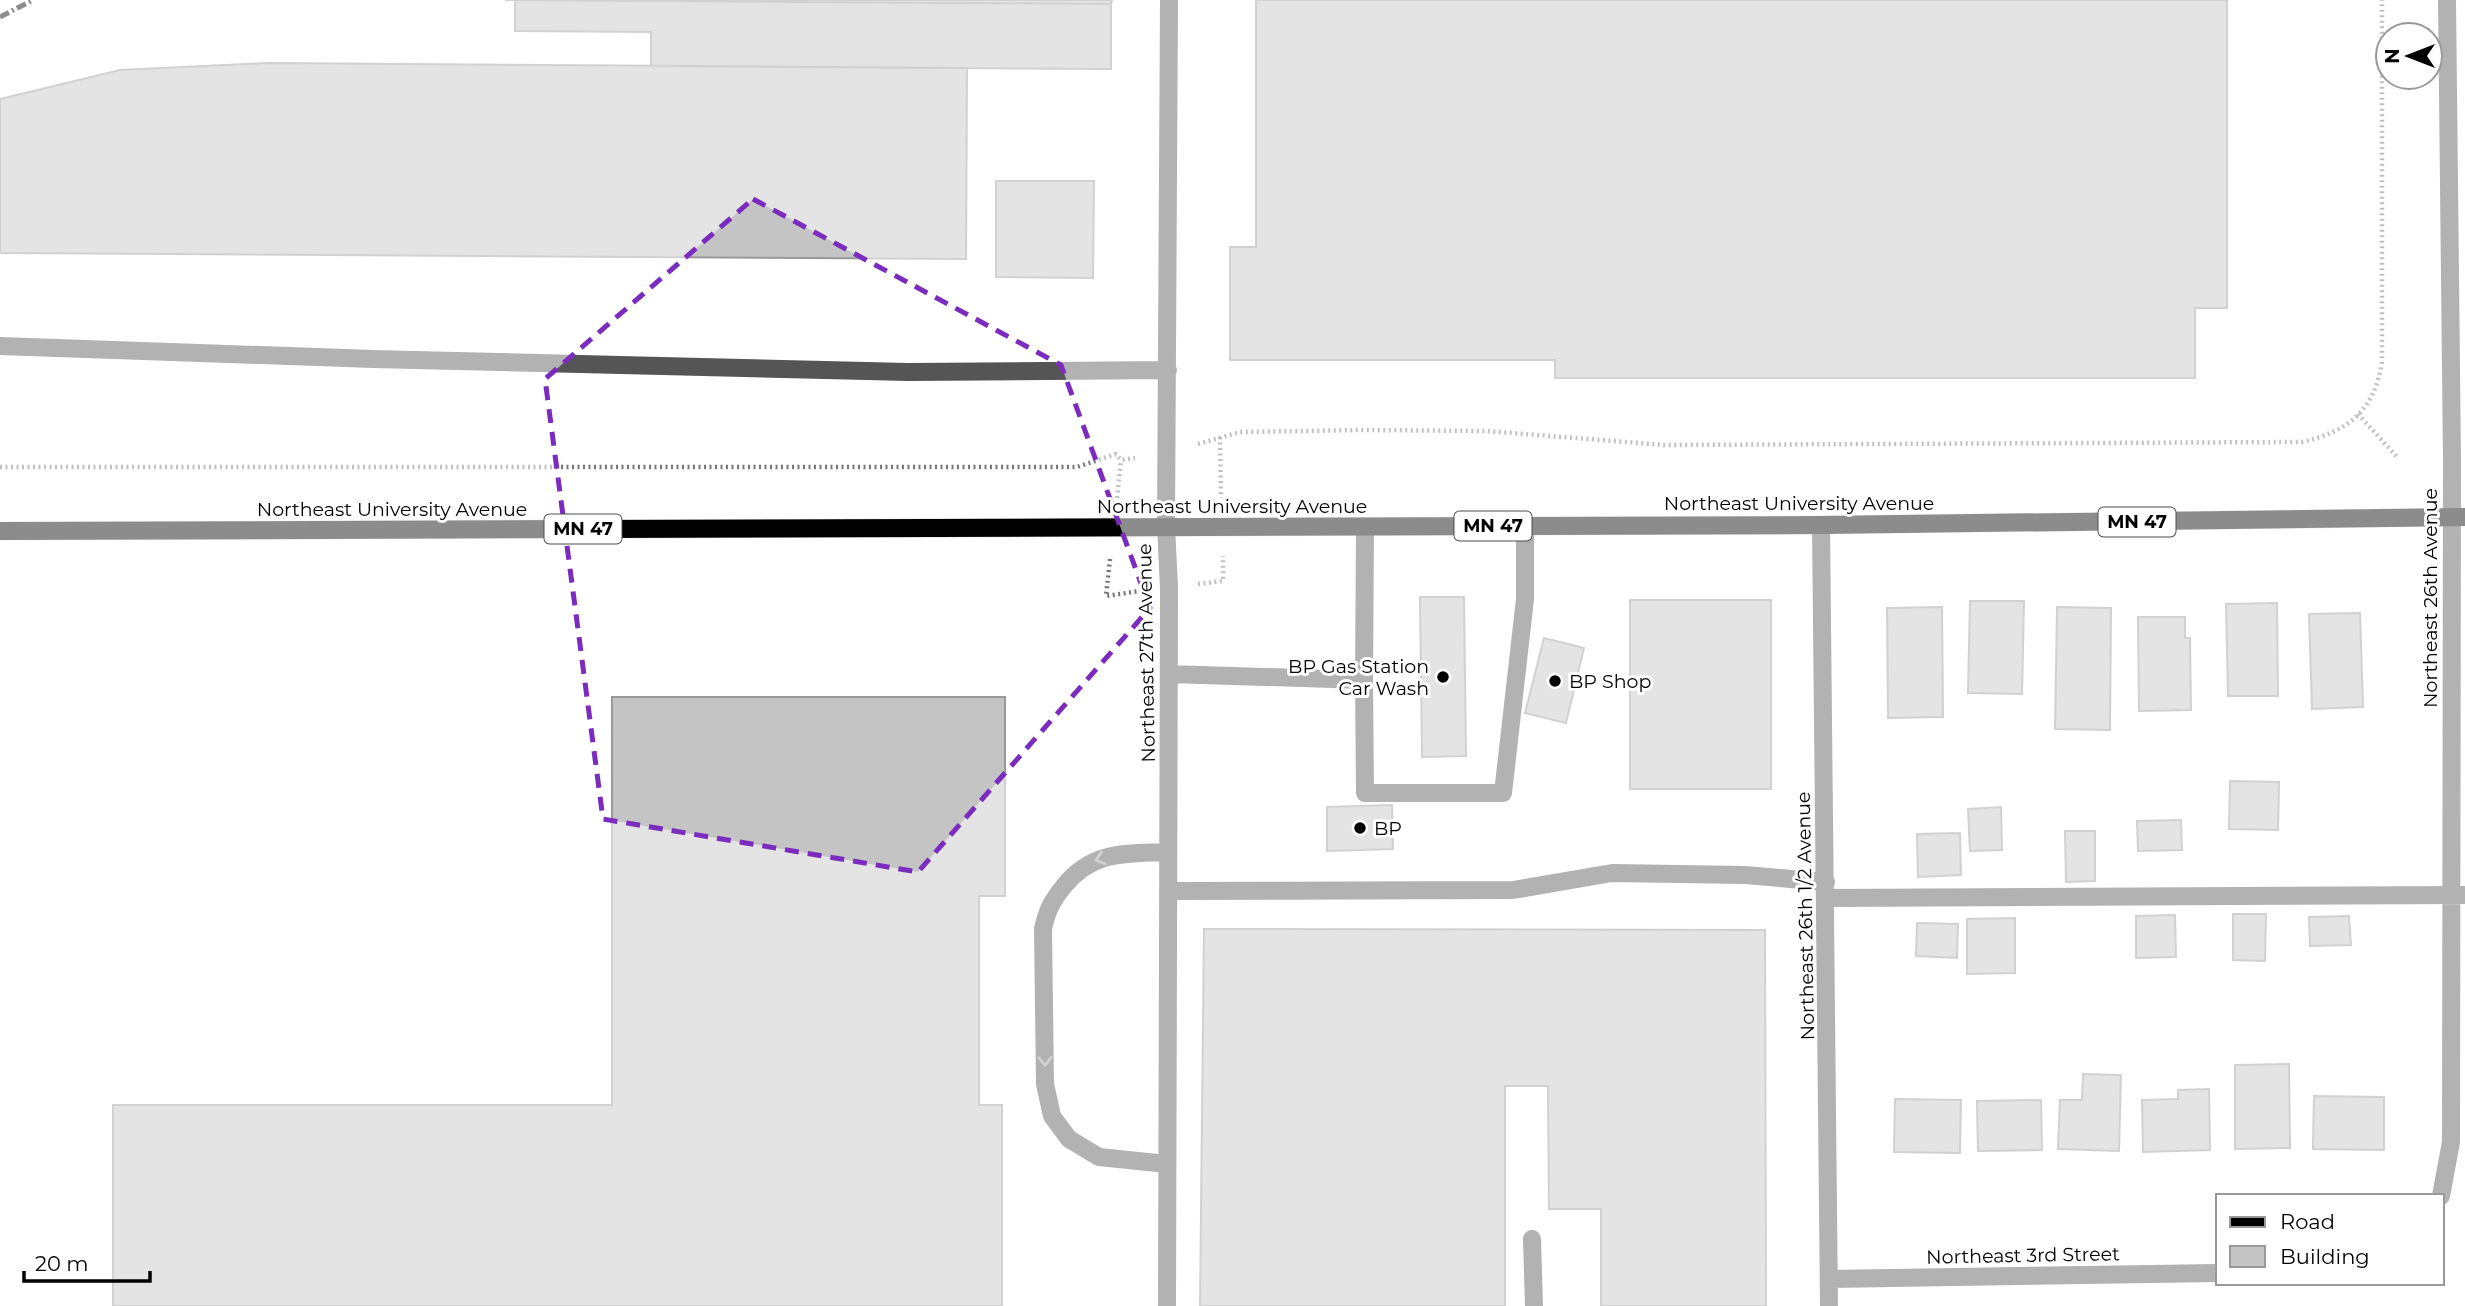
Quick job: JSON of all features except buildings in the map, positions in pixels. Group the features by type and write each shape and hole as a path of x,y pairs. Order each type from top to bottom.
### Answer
{"main road":[{"name":"Northeast University Avenue","path":"0,531 1166,525 1821,525 2458,517"}],"street":[{"name":"Northeast 27th Avenue","path":"1167,1306 1169,674 1166,525 1169,0"},
{"name":"Northeast 26th Avenue","path":"2441,1194 2451,1142 2458,895 2457,251 2447,0"},
{"path":"0,345 373,359 908,372 1168,370"},
{"path":"1365,527 1365,793 1503,793 1525,598 1525,525"},
{"name":"Northeast 26th 1/2 Avenue","path":"1821,525 1829,1306"},
{"path":"1169,674 1364,680"},
{"path":"1167,1164 1099,1157 1069,1139 1052,1116 1045,1084 1043,929 1048,907 1075,873 1093,860 1117,854 1168,852"},
{"path":"1168,891 1513,890 1612,873 1745,875 1826,890 2458,895"},
{"path":"1532,1239 1534,1306"},
{"name":"Northeast 3rd Street","path":"1829,1279 2216,1273"}],"path":[{"path":"1220,437 1240,432 1486,430 1664,445 2302,442 2332,435 2368,405 2378,384 2382,362 2382,0"},
{"path":"2358,414 2397,457"},
{"path":"0,467 1077,467 1116,454 1121,460"}],"highlighted area":[{"path":"753,199 1061,365 1150,608 918,872 603,819 545,379"}],"railway":[{"path":"0,17 33,0"}],"place":[{"name":"BP Gas Station Car Wash","path":"1443,677"},
{"name":"BP Shop","path":"1555,681"},
{"name":"BP","path":"1360,828"}]}
